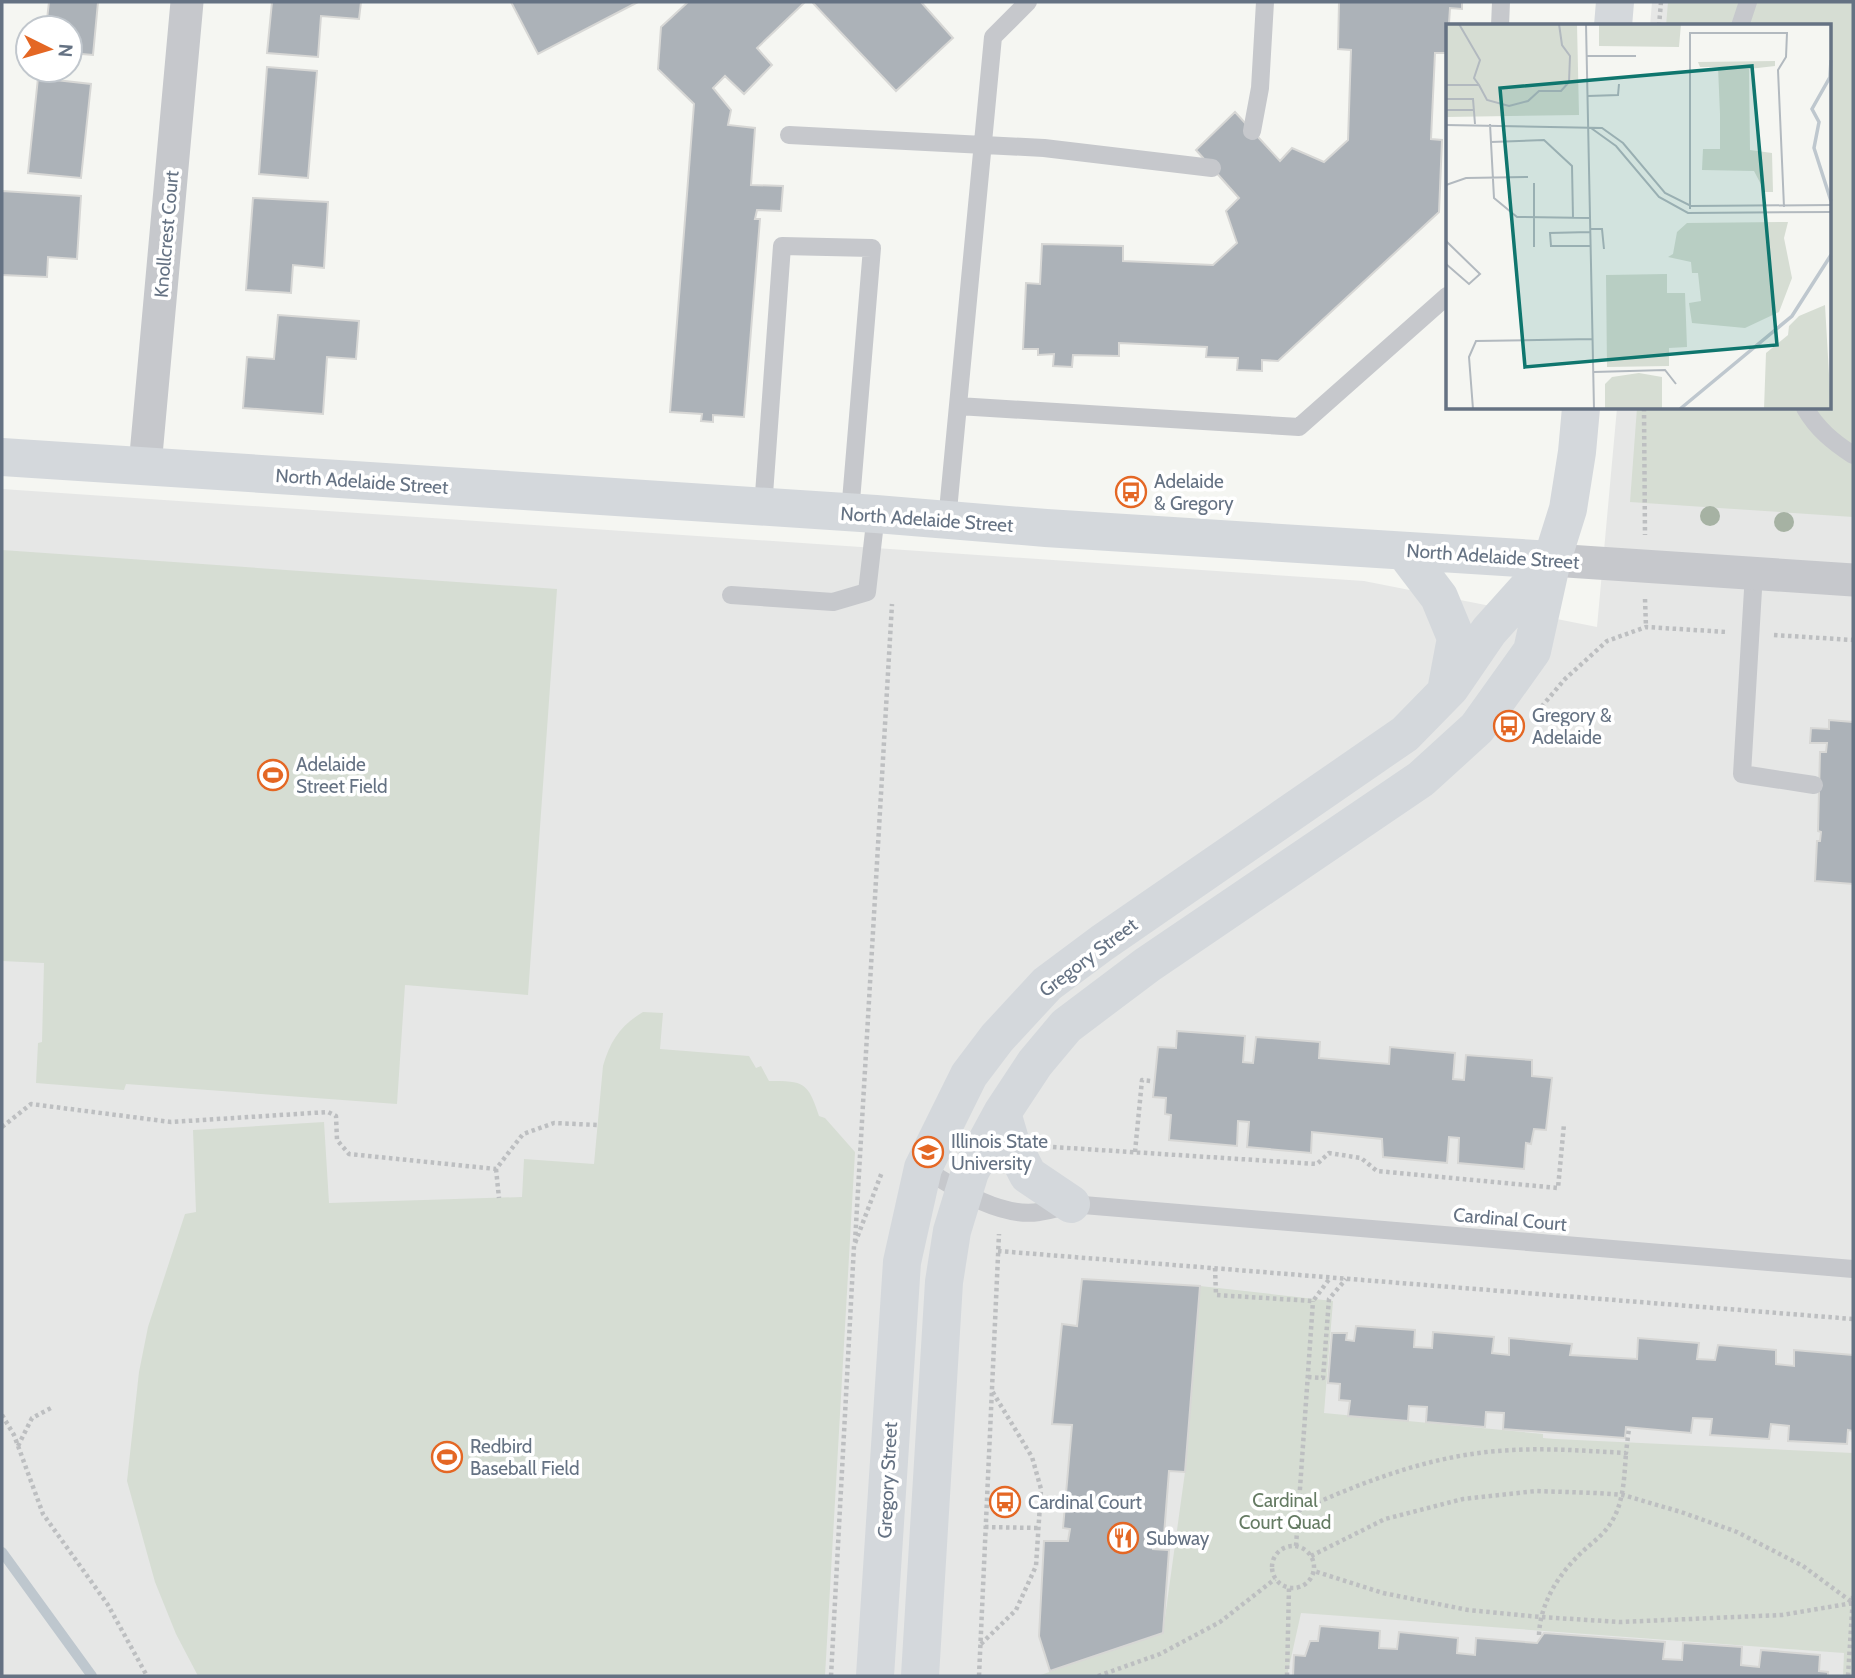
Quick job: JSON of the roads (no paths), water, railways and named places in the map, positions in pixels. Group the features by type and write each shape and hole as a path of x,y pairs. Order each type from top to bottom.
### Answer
{"main road":[{"path":"1613,24 1615,2"},
{"name":"Gregory Street","path":"920,1676 944,1282 952,1231 970,1172 1017,1135 1035,1063 1066,1026 1147,965 1421,779 1477,728 1532,651 1552,560 1568,509 1581,410"},
{"name":"North Adelaide Street","path":"2,457 1552,560"},
{"path":"1404,551 1439,597 1456,638 1446,691"},
{"name":"Gregory Street","path":"875,1676 902,1262 923,1168 969,1075 997,1038 1047,984 1102,943 1396,741 1446,691 1489,631 1552,560"},
{"path":"1017,1135 1028,1175 1071,1204"}],"street":[{"name":"Knollcrest Court","path":"145,466 187,2"},
{"name":"North Adelaide Street","path":"1552,560 1853,580"}],"lane":[{"path":"947,521 993,37 1028,2"},
{"path":"1252,131 1260,88 1265,2"},
{"path":"1500,24 1502,2"},
{"path":"1741,24 1748,2"},
{"path":"789,135 1044,148 1212,168"},
{"path":"730,595 833,602 867,592 863,513 872,248 782,246 762,508"},
{"path":"958,406 1299,427 1446,297"},
{"path":"1806,410 1814,423 1832,441 1853,455"},
{"path":"1754,573 1742,774 1814,785"},
{"name":"Cardinal Court","path":"923,1168 963,1193 1003,1209 1037,1213 1071,1204 1853,1269"}],"waterway":[{"path":"2,1552 92,1676"}],"place":[{"name":"Adelaide & Gregory","path":"1131,492"},
{"name":"Gregory & Adelaide","path":"1509,726"},
{"name":"Adelaide Street Field","path":"273,775"},
{"name":"Illinois State University","path":"928,1152"},
{"name":"Redbird Baseball Field","path":"447,1457"},
{"name":"Cardinal Court","path":"1005,1502"},
{"name":"Subway","path":"1123,1538"}],"park label":[{"name":"Cardinal Court Quad","path":"1285,1511"}]}
